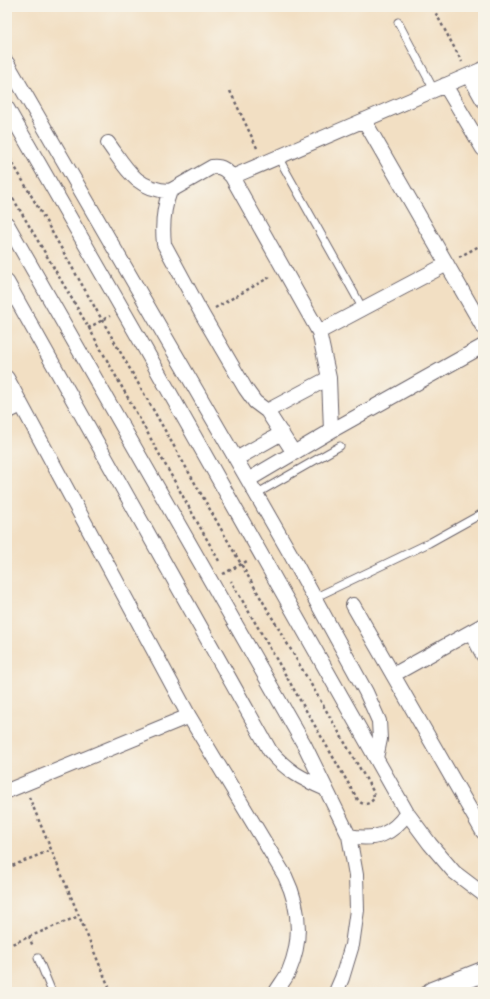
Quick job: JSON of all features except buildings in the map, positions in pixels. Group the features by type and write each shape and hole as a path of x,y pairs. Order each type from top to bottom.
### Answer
{"street":[{"path":"7,63 256,494 366,692 379,721 380,739 376,758"},
{"path":"232,177 483,69"},
{"path":"469,75 483,100"},
{"path":"439,88 483,149"},
{"path":"7,108 407,813 430,844 454,872 483,894"},
{"path":"364,120 483,327"},
{"path":"108,143 133,178 141,184 159,191 170,191 212,167 218,166 225,169 232,177 319,332 329,378 331,431"},
{"path":"170,191 165,204 163,217 162,231 164,244 244,388 255,402 266,410 294,453"},
{"path":"7,224 305,746 349,836 356,875 357,910 352,945 336,992"},
{"path":"319,332 447,264"},
{"path":"7,282 270,752 282,765 296,775 326,789"},
{"path":"140,340 160,328"},
{"path":"248,480 331,431 483,346"},
{"path":"7,378 189,716 293,892 298,919 297,946 289,972 276,992"},
{"path":"266,410 329,378"},
{"path":"7,412 21,405"},
{"path":"236,459 282,433"},
{"path":"353,605 483,832"},
{"path":"393,675 483,625"},
{"path":"471,632 483,655"},
{"path":"7,791 189,716"},
{"path":"349,836 371,838 382,835 392,830 407,813"},
{"path":"432,992 483,972"}],"lane":[{"path":"398,22 439,88"},
{"path":"278,157 363,309"},
{"path":"256,494 340,446"},
{"path":"314,598 429,543 483,513"},
{"path":"38,958 52,992"}],"path":[{"path":"433,8 469,75"},
{"path":"230,91 265,163"},
{"path":"7,153 373,791 374,798 370,803 365,804 358,800 226,572"},
{"path":"7,188 222,565"},
{"path":"447,264 483,244"},
{"path":"203,316 284,270"},
{"path":"72,337 122,310"},
{"path":"210,580 261,554"},
{"path":"23,784 111,992"},
{"path":"7,868 51,850"},
{"path":"7,946 79,916"}]}
